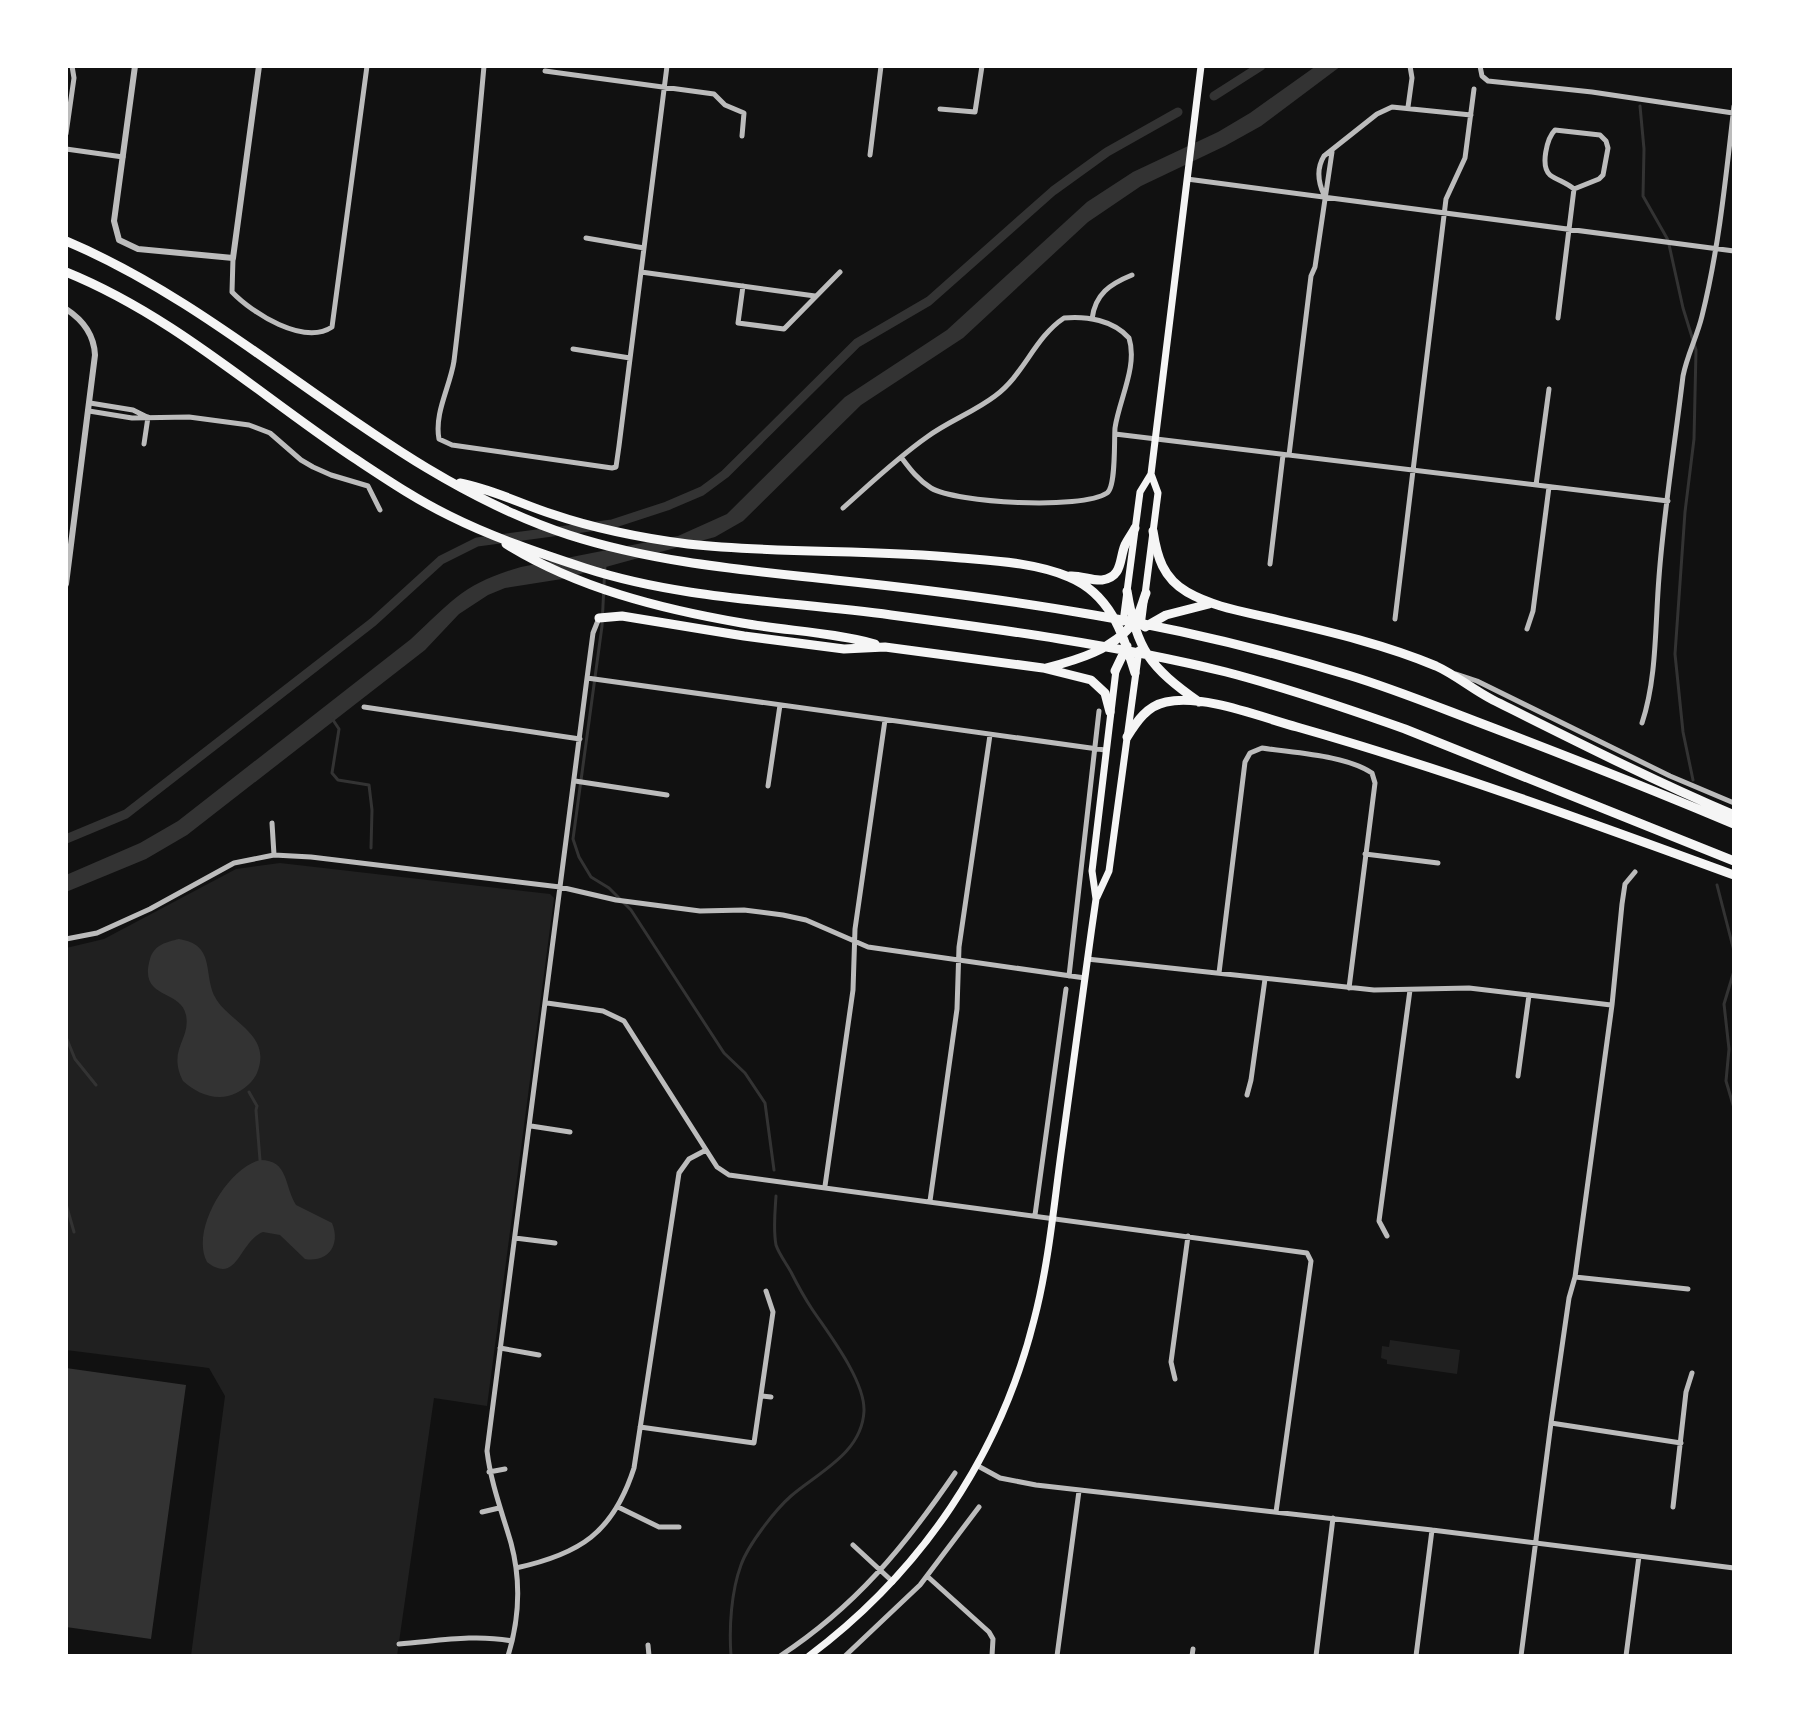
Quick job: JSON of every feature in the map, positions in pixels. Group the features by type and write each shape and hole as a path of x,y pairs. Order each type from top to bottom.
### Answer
{"highway":[{"path":"66,241 162,289 365,428 449,481 497,507 590,542 681,563 917,589 1069,611 1236,645 1350,676 1416,699 1553,750 1734,824"},
{"path":"66,272 147,313 208,352 349,454 454,518 587,568 645,584 1079,642 1227,673 1290,690 1405,729 1734,861"},
{"path":"449,481 479,487 581,523 661,540 710,546 909,553 1012,562 1066,576 1099,597 1122,632 1135,673"},
{"path":"1066,576 1081,575 1102,580 1112,577 1119,569 1124,547 1135,528"},
{"path":"1153,531 1160,562 1169,578 1186,592 1209,604 1346,637 1437,667 1474,691 1667,786 1734,815"},
{"path":"490,533 533,561 626,597 698,615 847,636 885,647 1043,668 1091,680 1105,693 1104,711"},
{"path":"1127,591 1137,633 1162,673 1199,702"},
{"path":"1137,633 1146,593"},
{"path":"1115,671 1137,633 1166,615 1209,604"},
{"path":"599,618 622,616 844,649 885,647"},
{"path":"1043,668 1088,656 1122,632 1137,633"},
{"path":"1127,737 1142,715 1155,706 1173,701 1199,702 1445,771 1734,875"}],"main road":[{"path":"1096,899 1092,871 1105,750 1104,711 1122,632 1140,492 1151,474 1201,66"},
{"path":"1146,593 1158,493 1151,474"},
{"path":"809,1656 837,1635 893,1582 933,1534 978,1466 1009,1396 1034,1323 1052,1217 1096,899 1109,871 1135,673 1137,633"}],"street":[{"path":"66,134 74,78 72,66"},
{"path":"135,66 114,221 119,240 138,249 233,258"},
{"path":"259,66 231,287 237,297 271,322 289,329 314,332 332,327 367,66"},
{"path":"484,66 471,217 453,367 438,422 439,439 452,445 616,467 667,66"},
{"path":"870,155 881,66"},
{"path":"940,109 975,112 982,66"},
{"path":"1408,107 1412,78 1410,66"},
{"path":"1480,66 1482,76 1488,81 1592,92 1733,113"},
{"path":"545,71 714,94 725,105 744,113 742,136"},
{"path":"1395,619 1445,212 1452,185 1462,170 1465,158 1474,89"},
{"path":"1642,723 1652,670 1668,501 1686,363 1703,315 1734,106"},
{"path":"1325,196 1318,183 1319,166 1324,156 1384,110 1408,107 1471,115"},
{"path":"1555,130 1600,135 1606,141 1608,148 1603,175 1574,189 1548,173 1545,167 1548,141 1555,130"},
{"path":"66,149 123,157"},
{"path":"1270,564 1332,152"},
{"path":"1186,179 1734,251"},
{"path":"1558,318 1574,189"},
{"path":"586,238 644,248"},
{"path":"641,272 815,296"},
{"path":"743,286 738,323 784,329 840,272"},
{"path":"1092,319 1096,301 1102,292 1132,275"},
{"path":"66,309 88,330 95,355 66,584"},
{"path":"843,508 901,457 927,437 996,396 1055,324 1064,318 1092,319 1122,331 1129,338 1132,355 1115,434 1112,489 1095,498 1067,504 1031,504 933,490 915,476 901,457"},
{"path":"573,349 630,358"},
{"path":"1536,485 1549,389"},
{"path":"90,407 133,410 148,417"},
{"path":"90,407 132,418 189,417 263,429 313,467 368,486 380,510"},
{"path":"144,444 148,417"},
{"path":"1115,434 1668,501"},
{"path":"1527,629 1533,611 1549,487"},
{"path":"508,1656 516,1615 516,1568 489,1472 488,1440 593,633 599,618"},
{"path":"1437,667 1477,681 1670,776 1734,803"},
{"path":"587,678 1105,750"},
{"path":"768,786 780,705"},
{"path":"364,707 580,739"},
{"path":"1069,976 1095,749 1104,711"},
{"path":"825,1186 853,990 855,943 885,720"},
{"path":"930,1201 957,1009 958,958 990,735"},
{"path":"1219,973 1245,762 1250,753 1262,748 1308,755 1372,773 1375,783 1349,988"},
{"path":"575,781 667,795"},
{"path":"272,823 274,855"},
{"path":"1365,854 1438,863"},
{"path":"66,939 97,933 150,909 234,863 274,855 560,887 616,900 700,911 744,910 783,915 806,920 868,947 1085,978"},
{"path":"1521,1656 1551,1423 1569,1298 1575,1277 1612,1005 1625,884 1635,872"},
{"path":"1087,959 1349,988 1469,988 1612,1005"},
{"path":"1247,1095 1265,979"},
{"path":"1035,1215 1066,989"},
{"path":"1387,1236 1379,1221 1410,990"},
{"path":"1518,1076 1529,995"},
{"path":"547,1003 603,1011 624,1021 717,1167 729,1175 1307,1253 1311,1261 1276,1512"},
{"path":"531,1126 570,1132"},
{"path":"516,1568 556,1560 579,1548 618,1507 634,1468 679,1173 689,1159 706,1150"},
{"path":"1175,1379 1171,1362 1188,1236"},
{"path":"515,1238 555,1243"},
{"path":"1575,1277 1688,1289"},
{"path":"640,1427 754,1443 773,1312 766,1291"},
{"path":"500,1348 539,1355"},
{"path":"1673,1507 1686,1392 1692,1373"},
{"path":"761,1396 771,1397"},
{"path":"1551,1423 1681,1443"},
{"path":"978,1466 1000,1478 1079,1491 1333,1518 1734,1568"},
{"path":"489,1472 505,1469"},
{"path":"780,1656 835,1615 881,1572 911,1536 955,1473"},
{"path":"1057,1656 1079,1491"},
{"path":"618,1507 659,1527 679,1527"},
{"path":"845,1656 853,1654 927,1576 979,1507"},
{"path":"482,1512 499,1508"},
{"path":"1316,1656 1333,1518"},
{"path":"1416,1656 1432,1530"},
{"path":"853,1545 893,1582"},
{"path":"1626,1656 1639,1556"},
{"path":"927,1576 989,1632 993,1639 992,1656"},
{"path":"399,1644 471,1636 512,1641"},
{"path":"648,1645 649,1656"}],"shaded area":[{"path":"1316,66 1341,66 1261,126 1141,186 1088,222 963,338 861,405 743,521 715,537 562,579 505,588 488,595 459,614 425,650 187,835 146,859 66,892 66,875 140,843 178,821 411,639 472,587 521,567 678,536 727,514 845,397 947,330 1087,202 1133,172 1218,132 1250,113"},
{"path":"280,863 550,894 554,898 487,1406 434,1398 397,1656 191,1656 225,1396 209,1368 66,1350 66,948 104,939 236,869"},
{"path":"179,939 199,947 206,961 215,997 254,1038 259,1048 260,1060 255,1077 245,1088 232,1095 216,1097 198,1092 183,1081 179,1070 178,1053 187,1024 186,1015 177,1001 155,988 148,972 154,950"},
{"path":"260,1160 276,1164 281,1169 296,1205 332,1223 333,1245 320,1258 305,1259 280,1235 263,1232 248,1244 232,1265 225,1269 217,1268 207,1262 203,1249 208,1218 225,1187 248,1165"},
{"path":"1390,1340 1460,1350 1457,1374 1387,1364 1387,1360 1381,1358 1382,1346 1389,1347"},
{"path":"66,1368 186,1385 151,1639 66,1627"}],"waterway":[{"path":"1214,96 1261,66"},
{"path":"1640,106 1644,149 1643,196 1668,240 1696,350 1694,439 1685,512 1675,654 1683,732 1693,780"},
{"path":"66,839 126,814 373,622 441,560 477,542 612,524 702,491 725,474 857,343 929,301 1053,191 1107,152 1178,112"},
{"path":"605,564 602,626 573,839 591,877 609,888 631,910 724,1053 745,1073 765,1103 774,1170"},
{"path":"333,720 339,729 332,773 338,780 369,785 371,848"},
{"path":"1717,885 1734,951"},
{"path":"1734,971 1724,1004 1729,1049 1726,1081 1734,1108"},
{"path":"66,1037 75,1059 96,1085"},
{"path":"249,1092 257,1106 260,1160"},
{"path":"731,1656 733,1598 745,1557 763,1528 785,1502 837,1460 856,1439 864,1411 859,1385 852,1371 777,1248 774,1227 776,1196"},
{"path":"66,1204 74,1232"}]}
